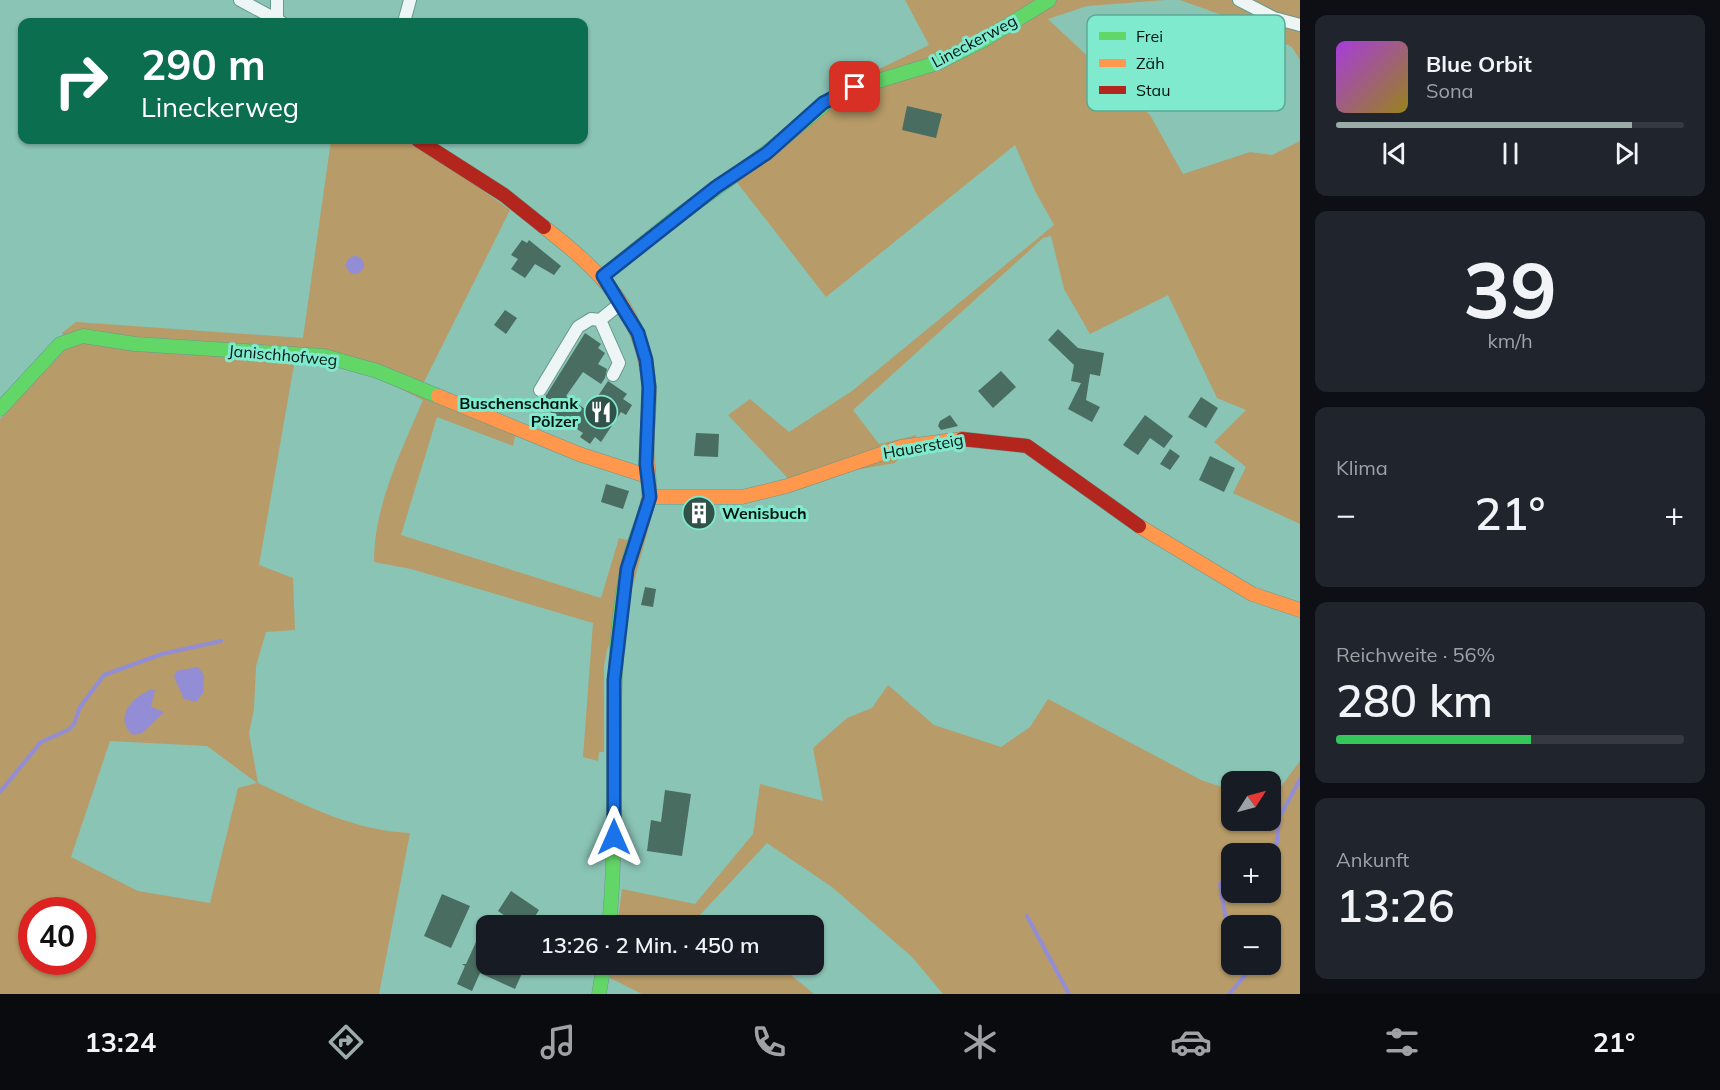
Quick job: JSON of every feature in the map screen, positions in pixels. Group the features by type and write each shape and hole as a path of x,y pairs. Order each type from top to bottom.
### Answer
{"street":[{"path":"240,0 273,18"},
{"path":"277,0 279,18"},
{"path":"405,18 410,0"},
{"name":"Lineckerweg","path":"603,276 683,212 767,153 831,98 855,87 937,63 982,40 1049,0"},
{"path":"1239,0 1269,15"},
{"path":"1285,21 1300,25"},
{"path":"424,144 526,211 603,276 638,333 646,360 649,387 647,476 650,497 627,569 614,680 614,876 610,915"},
{"path":"540,390 578,327 591,319 600,320 621,303"},
{"path":"600,320 619,363 613,375"},
{"name":"Janischhofweg","path":"0,409 60,344 83,336 135,344 324,356 352,362 377,371 579,454 647,476"},
{"name":"Hauersteig","path":"650,497 742,497 787,486 901,447 971,438 997,441 1027,447 1115,511 1252,594 1300,610"},
{"path":"598,994 602,975"}],"shaded area":[{"path":"905,0 1166,0 1087,6 1048,19 1087,56 1087,111 1146,111 1183,174 1250,152 1272,155 1300,141 1300,524 1233,493 1246,467 1214,442 1246,410 1217,398 1168,295 1090,334 1064,289 1051,236 1043,238 853,410 879,444 917,435 895,463 855,470 799,490 728,415 750,399 789,432 852,391 1054,225 1035,191 1015,145 826,297 732,176 819,98 929,45"},
{"path":"1180,0 1300,0 1300,60 1292,47 1285,44 1285,15 1222,15"},
{"path":"330,144 419,144 510,210 422,386 517,427 513,446 437,417 401,535 601,598 619,538 627,540 651,519 633,585 607,650 604,666 604,752 599,752 598,761 583,757 593,623 411,569 374,562 379,520 390,479 423,400 352,365 295,359 259,565 293,578 295,630 266,632 256,666 254,709 249,733 258,783 332,816 370,828 410,833 379,994 0,994 0,419 69,345 62,333 76,322 303,338","holes":["110,741 207,746 257,783 238,788 210,903 138,891 71,857"]},
{"path":"355,256 361,259 364,265 361,271 355,274 349,271 346,265 349,259"},
{"path":"198,667 204,675 203,693 196,702 184,699 174,677 176,671"},
{"path":"888,685 934,725 1001,747 1030,727 1048,699 1201,780 1221,787 1221,831 1281,831 1281,787 1300,761 1300,994 943,994 912,957 832,887 767,843 700,915 618,915 622,889 695,904 753,834 760,784 823,801 813,748 847,718 872,708"},
{"path":"155,690 151,707 164,712 142,733 133,735 125,721 128,708 139,696"},
{"path":"610,975 791,975 814,994 642,994 610,978"}],"building":[{"path":"907,106 942,114 936,138 902,130"},
{"path":"522,240 527,243 529,240 561,266 554,275 535,264 525,278 511,269 518,259 511,255"},
{"path":"505,310 517,318 506,334 494,325"},
{"path":"1058,329 1078,348 1104,353 1100,376 1090,374 1086,400 1100,407 1092,422 1068,409 1081,383 1071,381 1074,365 1048,340"},
{"path":"585,333 601,344 598,348 605,353 598,364 607,369 605,378 601,384 583,372 566,396 588,411 608,381 627,394 623,399 632,405 626,415 621,412 601,442 595,437 590,444 580,437 583,433 538,404 547,394"},
{"path":"1001,371 1016,387 993,408 978,391"},
{"path":"1201,397 1218,408 1206,428 1188,417"},
{"path":"950,415 958,426 941,430 938,426 940,421"},
{"path":"1145,415 1173,436 1164,448 1150,438 1138,455 1123,445"},
{"path":"696,433 719,434 718,457 694,456"},
{"path":"1170,449 1180,456 1170,470 1160,464"},
{"path":"1210,456 1235,468 1224,492 1199,480"},
{"path":"606,484 629,491 623,509 601,502"},
{"path":"645,587 656,589 653,607 641,605"},
{"path":"665,790 691,794 682,856 647,851 651,820 661,822"},
{"path":"511,891 539,910 536,915 504,915 498,911"},
{"path":"442,894 470,906 451,948 424,936"},
{"path":"476,942 476,975 479,975 472,991 457,984 465,966 462,964 466,964"},
{"path":"484,975 521,975 515,989"}],"waterway":[{"path":"0,792 41,742 68,730 74,724 80,707 104,675 162,654 221,641"},
{"path":"1277,843 1279,818 1300,779"},
{"path":"1221,883 1221,890"},
{"path":"1223,903 1225,915"},
{"path":"1027,916 1069,994"},
{"path":"1229,994 1245,975"}],"traffic: fast":[{"path":"603,276 675,218 767,152 838,93 937,63 982,41 1049,0"},
{"path":"0,409 60,344 83,336 135,344 324,356 377,371 438,396"},
{"path":"610,915 614,837 616,658 627,570 646,509"},
{"path":"599,994 602,975"}],"traffic: slow":[{"path":"544,227 583,260 615,294 638,335 649,386 647,438 649,494 646,509"},
{"path":"438,396 579,454 647,476"},
{"path":"650,497 742,497 787,486 901,447 962,439"},
{"path":"1139,526 1252,594 1300,610"}],"traffic: jam":[{"path":"424,144 504,195 544,227"},
{"path":"962,439 1027,446 1139,526"}],"place":[{"name":"Buschenschank Pölzer","path":"601,412"},
{"name":"Wenisbuch","path":"699,513"}],"route":[{"path":"614,837 614,680 627,569 650,497 646,464 649,387 646,360 638,333 603,276 716,187 767,153 823,103 838,93 855,87"}]}
